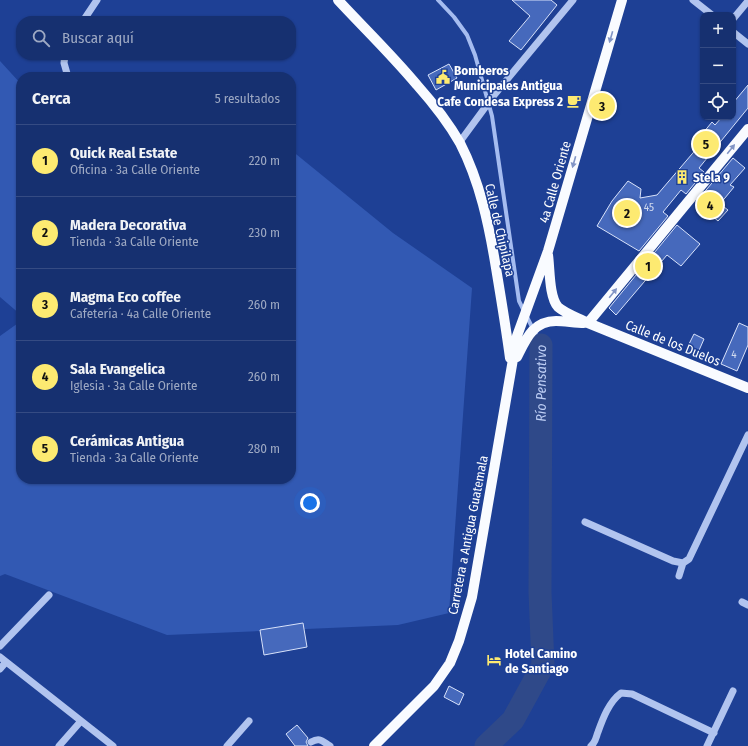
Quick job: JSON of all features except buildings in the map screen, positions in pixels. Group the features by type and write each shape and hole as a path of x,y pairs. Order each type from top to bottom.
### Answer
{"main road":[{"name":"Calle de Chipilapa","path":"338,0 407,73 448,123 460,143 474,175 484,207 507,332 511,370"},
{"name":"4a Calle Oriente","path":"511,370 517,336 548,251 621,0"},
{"path":"588,323 748,129"},
{"name":"Calle de los Duelos","path":"548,251 552,298 557,306 588,323 748,388"},
{"name":"Calle de los Duelos","path":"511,370 534,329 548,322 556,321 588,323"},
{"name":"Carretera a Antigua Guatemala","path":"374,746 434,686 450,663 459,641 472,598 511,370"}],"street":[{"path":"86,16 97,0"},
{"path":"460,143 495,94 573,0"},
{"path":"693,0 708,12"},
{"path":"736,15 748,1"},
{"path":"736,34 748,44"},
{"path":"64,60 67,72"},
{"path":"679,576 683,563 689,559 748,435"},
{"path":"585,522 674,561 683,563"},
{"path":"0,646 49,595"},
{"path":"0,669 3,660 112,746"},
{"path":"708,746 733,691"},
{"path":"595,745 597,732 607,711 614,698 621,693 632,694 714,733"},
{"path":"59,746 81,721"},
{"path":"227,746 249,721"},
{"path":"311,742 317,739 330,746"}],"shaded area":[{"path":"0,61 16,79 16,311 0,297"},
{"path":"296,154 393,233 472,288 449,613 398,625 167,635 5,574 0,576 0,336 16,325 16,484 296,484"}],"waterway":[{"name":"Río Pensativo","path":"438,0 454,17 467,35 475,55 492,116 519,301 541,345"},
{"name":"Río Pensativo","path":"486,746 513,720 543,665 540,592 541,345"}],"place":[{"name":"Bomberos Municipales Antigua","path":"443,77"},
{"name":"Cafe Condesa Express 2","path":"574,101"},
{"name":"Magma Eco coffee","path":"602,106"},
{"name":"Cerámicas Antigua","path":"706,144"},
{"name":"Stela 9","path":"682,177"},
{"name":"Sala Evangelica","path":"710,205"},
{"name":"Madera Decorativa","path":"627,213"},
{"name":"Quick Real Estate","path":"648,266"},
{"name":"Hotel Camino de Santiago","path":"494,660"}]}
